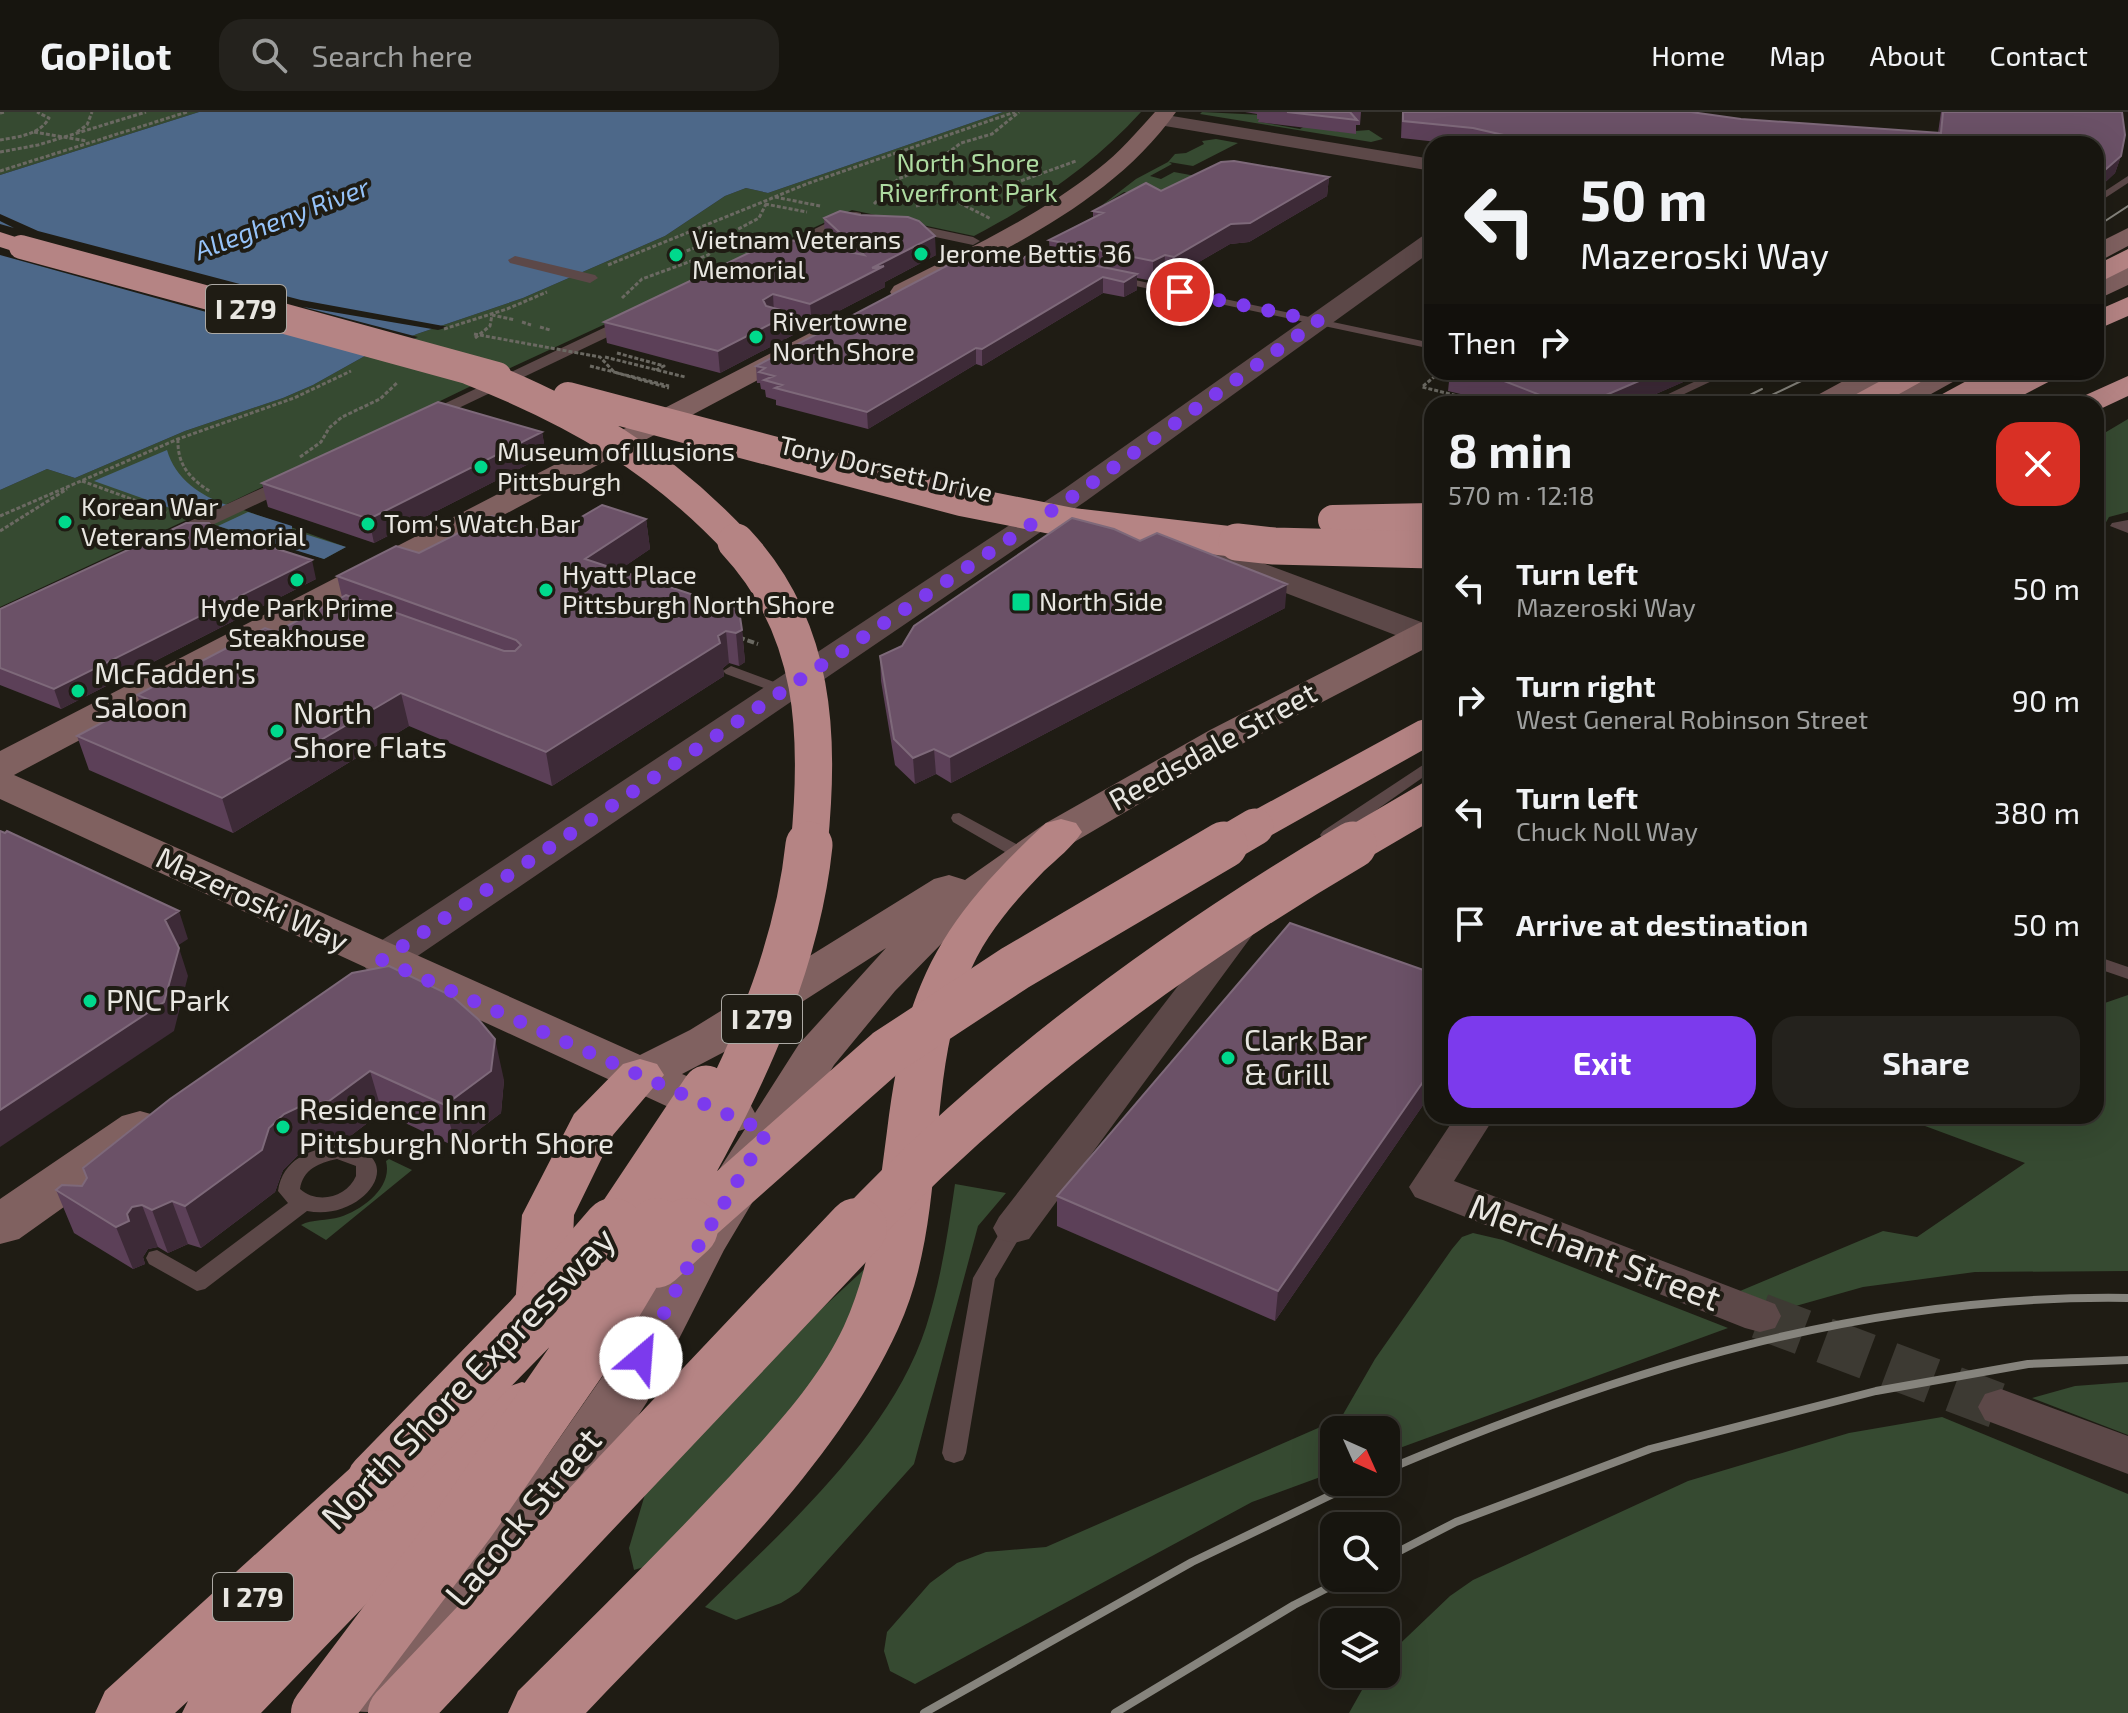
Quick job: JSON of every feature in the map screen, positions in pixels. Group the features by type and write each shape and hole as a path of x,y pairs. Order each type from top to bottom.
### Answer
{"highway":[{"name":"I 279","path":"7,243 469,361"},
{"path":"2104,271 2128,257"},
{"path":"2104,318 2128,305"},
{"path":"2104,341 2128,328"},
{"path":"469,361 753,445 961,501 1072,523 1274,546 1424,550"},
{"path":"469,361 901,480 987,496 1199,523 1273,528 1424,527"},
{"name":"North Shore Expressway","path":"129,1713 377,1481 531,1323 609,1235 709,1084 770,966 802,877 816,792 817,714 806,657 782,604 756,565 716,517 669,475 604,432 469,361"},
{"name":"North Shore Expressway","path":"321,1713 467,1519 579,1357 685,1182 746,1064 804,891 814,794 814,716 798,642 770,590 743,549 706,509 658,468 469,361"},
{"path":"1879,396 1919,380"},
{"path":"1967,396 2012,380"},
{"path":"1996,396 2019,380"},
{"path":"2008,396 2022,380"},
{"path":"2104,397 2128,385"},
{"path":"2104,408 2128,392"},
{"path":"753,445 977,492 1097,507 1203,517 1312,521 1424,518"},
{"path":"987,496 1189,517 1278,521 1424,518"},
{"path":"377,1481 570,1334 887,1052 1028,960 1255,827 1424,733"},
{"path":"398,1713 908,1175 1012,1083 1194,946 1330,859 1424,804"},
{"path":"542,1713 692,1559 810,1428 851,1367 884,1297 901,1235 920,1061 945,976 973,930 1031,852"},
{"path":"503,1424 542,1323 548,1215 592,1126 640,1075"},
{"path":"216,1713 503,1424 635,1286 767,1132"}],"main road":[{"path":"876,306 977,246 1081,193 1121,161 1163,116"},
{"path":"2104,250 2128,235"},
{"path":"2104,288 2128,274"},
{"path":"0,767 318,607 667,402 837,327"},
{"path":"1837,396 1866,380"},
{"path":"1900,396 1919,380"},
{"name":"Reedsdale Street","path":"767,1132 816,1055 879,981 933,926 1031,852 1224,738 1424,636"},
{"name":"Mazeroski Way","path":"0,784 382,960 767,1132"},
{"name":"Reedsdale Street","path":"640,1075 707,1041 939,892 1031,852"},
{"path":"337,991 382,960"},
{"path":"0,1225 57,1199 173,1105"},
{"name":"Lacock Street","path":"343,1713 463,1591 566,1477 627,1386 699,1245 767,1132"}],"street":[{"path":"1163,116 1424,164"},
{"path":"746,266 866,219 977,246"},
{"path":"382,960 1055,508 1424,246"},
{"path":"515,260 590,278"},
{"path":"397,430 652,310"},
{"path":"776,322 803,329"},
{"name":"Tony Dorsett Drive","path":"667,402 1167,536 1424,631"},
{"path":"157,544 313,471"},
{"path":"1014,1228 1302,855"},
{"name":"Merchant Street","path":"1471,1124 1429,1187 1760,1316"},
{"path":"2001,1407 2128,1455"}],"lane":[{"path":"2104,196 2128,179"},
{"path":"977,246 1061,268"},
{"path":"1103,276 1424,344"},
{"path":"1671,396 1707,380"},
{"path":"731,671 785,691"},
{"path":"1302,855 1424,770"},
{"path":"959,818 1031,852"},
{"path":"2104,965 2128,973"},
{"path":"157,1258 197,1283 302,1204"},
{"path":"954,1453 984,1278 1014,1228"}],"path":[{"path":"0,113 5,112"},
{"path":"0,140 33,132 49,121 37,112"},
{"path":"66,137 87,125 92,112"},
{"path":"0,152 66,137 146,112"},
{"path":"0,171 187,112"},
{"path":"866,219 898,179 930,166 961,143 992,134 1019,112"},
{"path":"33,132 92,142"},
{"path":"866,219 1015,183 1086,157"},
{"path":"774,196 782,198"},
{"path":"952,199 998,223"},
{"path":"681,253 725,237 759,218 766,204 760,202"},
{"path":"632,288 651,275 708,255 725,237"},
{"path":"469,361 490,326 492,315 515,320"},
{"path":"522,322 531,325"},
{"path":"540,327 550,330"},
{"path":"581,343 664,366 655,370"},
{"path":"600,357 699,381"},
{"path":"593,366 667,402"},
{"path":"290,462 321,442 329,428 342,417 380,399 393,389 403,375"},
{"path":"1430,380 1422,387 1458,396"},
{"path":"178,439 177,449 182,466 200,485"},
{"path":"0,516 163,446"},
{"path":"82,480 151,506"},
{"path":"0,531 82,480"},
{"path":"284,545 305,535"},
{"path":"625,588 651,572 670,574"},
{"path":"733,636 762,645"}],"green space":[{"path":"0,112 199,112 0,175"},
{"name":"North Shore Riverfront Park","path":"1003,112 1141,112 1104,149 1063,182 974,236 852,210 467,388 227,504 346,547 324,559 193,517 0,607 0,490 47,469 75,478 185,431 283,398 372,352 523,298 665,236 725,196 746,188 768,193"},
{"path":"1200,114 1263,115 1260,122 1300,129 1305,126 1342,132 1369,130 1383,139 1371,142"},
{"path":"1216,139 1238,143 1193,166 1169,162 1172,164 1150,176 1161,179 1174,172 1212,179 1158,198 1124,192 1101,206 1136,179 1168,162 1175,154 1186,153 1204,144 1202,141"},
{"path":"2128,419 2128,512 2109,517 2104,526 2104,433"},
{"path":"2128,995 2128,1271 1975,1272 1863,1287 1785,1309 1740,1291 1883,1231 1917,1237 2025,1163 1920,1124 2104,1124 2104,1003"},
{"path":"389,1159 412,1170 326,1240 301,1225 340,1217 366,1203 385,1180 386,1161"},
{"path":"955,1184 1006,1193 978,1226 914,1464 799,1592 781,1603 736,1620 705,1607 832,1479 888,1405 910,1367 926,1327 940,1274"},
{"path":"1473,1233 1503,1240 1728,1328 1400,1448 1400,1416 1342,1416 1375,1359 1462,1237"},
{"path":"871,1263 854,1313 793,1419 647,1566 634,1570 629,1548 646,1491 747,1378"},
{"path":"2128,1382 2128,1435 2032,1398 2075,1386"},
{"path":"1942,1417 2128,1494 2128,1713 1349,1713 1363,1688 1400,1688 1400,1644 1450,1596 1473,1580 1688,1481 1849,1433"},
{"path":"1320,1427 1320,1477 1252,1502 915,1684 890,1671 884,1651 887,1632 930,1583 957,1563 986,1552 1046,1547"}],"water":[{"name":"Allegheny River","path":"199,112 1003,112 768,193 746,188 725,196 665,236 523,298 372,352 283,398 185,431 75,478 47,469 0,490 0,175"},
{"path":"167,450 176,470 190,485 227,505 198,518 94,481"},
{"path":"248,512 346,547 324,559 218,526"}],"pier":[{"path":"0,214 38,231 301,300 449,327 438,330 303,307 418,337 374,356 282,333 0,255 0,224 14,228 0,221"}],"building":[{"path":"1287,112 1350,112 1357,120"},
{"path":"1403,112 1691,112 1741,119 1941,133 1943,112 2122,112 2125,135 2121,156 2105,170 2104,136 1508,136 1473,128 1403,121"},
{"path":"1234,161 1329,177 1250,223 1231,224 1174,257 1165,255 1153,261 1049,240 1103,213 1093,211 1146,183 1161,191 1221,162"},
{"path":"840,211 908,217 919,221 935,236 810,304 773,294 763,300 766,306 792,313 718,351 604,322 780,238 864,255 824,218"},
{"path":"1033,253 1137,274 1124,282 1103,277 982,349 976,348 867,412 775,388 782,385 764,380 774,376 759,372 765,368 756,366 950,264 1021,259"},
{"path":"1502,380 1641,380 1604,396 1543,396"},
{"path":"438,402 542,432 369,519 262,483"},
{"path":"602,505 646,519 585,559 739,610 742,630 736,633 726,631 718,636 720,643 546,752 401,693 222,798 77,736 147,699 137,695 265,628 276,632 346,595 504,651 515,651 521,645 516,640 337,576 396,546 419,553 492,516 543,531 559,523 566,526"},
{"path":"1072,518 1114,529 1140,541 1157,533 1287,584 950,757 934,749 913,758 894,739 880,656 902,646 914,626"},
{"path":"186,523 209,523 214,529 312,560 54,689 0,668 0,609"},
{"name":"PNC Park","path":"0,831 7,831 179,911 165,920 179,948 164,1002 0,1110"},
{"path":"1290,923 1424,970 1424,1081 1278,1291 1057,1196"},
{"path":"389,966 452,996 495,1039 491,1071 445,1105 370,1071 329,1101 303,1105 284,1114 269,1128 262,1150 185,1206 172,1201 152,1210 142,1205 132,1207 127,1214 129,1221 116,1227 56,1190 62,1185 82,1186 87,1178 83,1168 170,1099 352,973"}],"tunnel":[{"path":"1760,1316 2001,1407"}],"tram line":[{"path":"2104,222 2128,206"},
{"path":"1770,396 1803,380"},
{"path":"1748,396 1762,389"}],"railway":[{"path":"1400,1464 1566,1400 1748,1345 1841,1324 1935,1309 2031,1300 2128,1298"},
{"path":"1400,1551 1456,1522 1650,1449 1876,1391 2028,1364 2128,1360"},
{"path":"924,1713 1192,1562 1329,1496"},
{"path":"1115,1713 1320,1592"}],"place":[{"name":"Jerome Bettis 36","path":"921,254"},
{"name":"Vietnam Veterans Memorial","path":"676,255"},
{"name":"Rivertowne North Shore","path":"756,337"},
{"name":"Museum of Illusions Pittsburgh","path":"481,467"},
{"name":"Korean War Veterans Memorial","path":"65,522"},
{"name":"Tom's Watch Bar","path":"368,524"},
{"name":"Hyde Park Prime Steakhouse","path":"297,580"},
{"name":"Hyatt Place Pittsburgh North Shore","path":"546,590"},
{"name":"North Side","path":"1021,602"},
{"name":"McFadden's Saloon","path":"78,691"},
{"name":"North Shore Flats","path":"277,731"},
{"name":"PNC Park","path":"90,1001"},
{"name":"Clark Bar & Grill","path":"1228,1058"},
{"name":"Residence Inn Pittsburgh North Shore","path":"283,1127"}],"route":[{"path":"641,1358 699,1245 767,1132 382,960 1075,495 1318,321 1180,292"}]}
